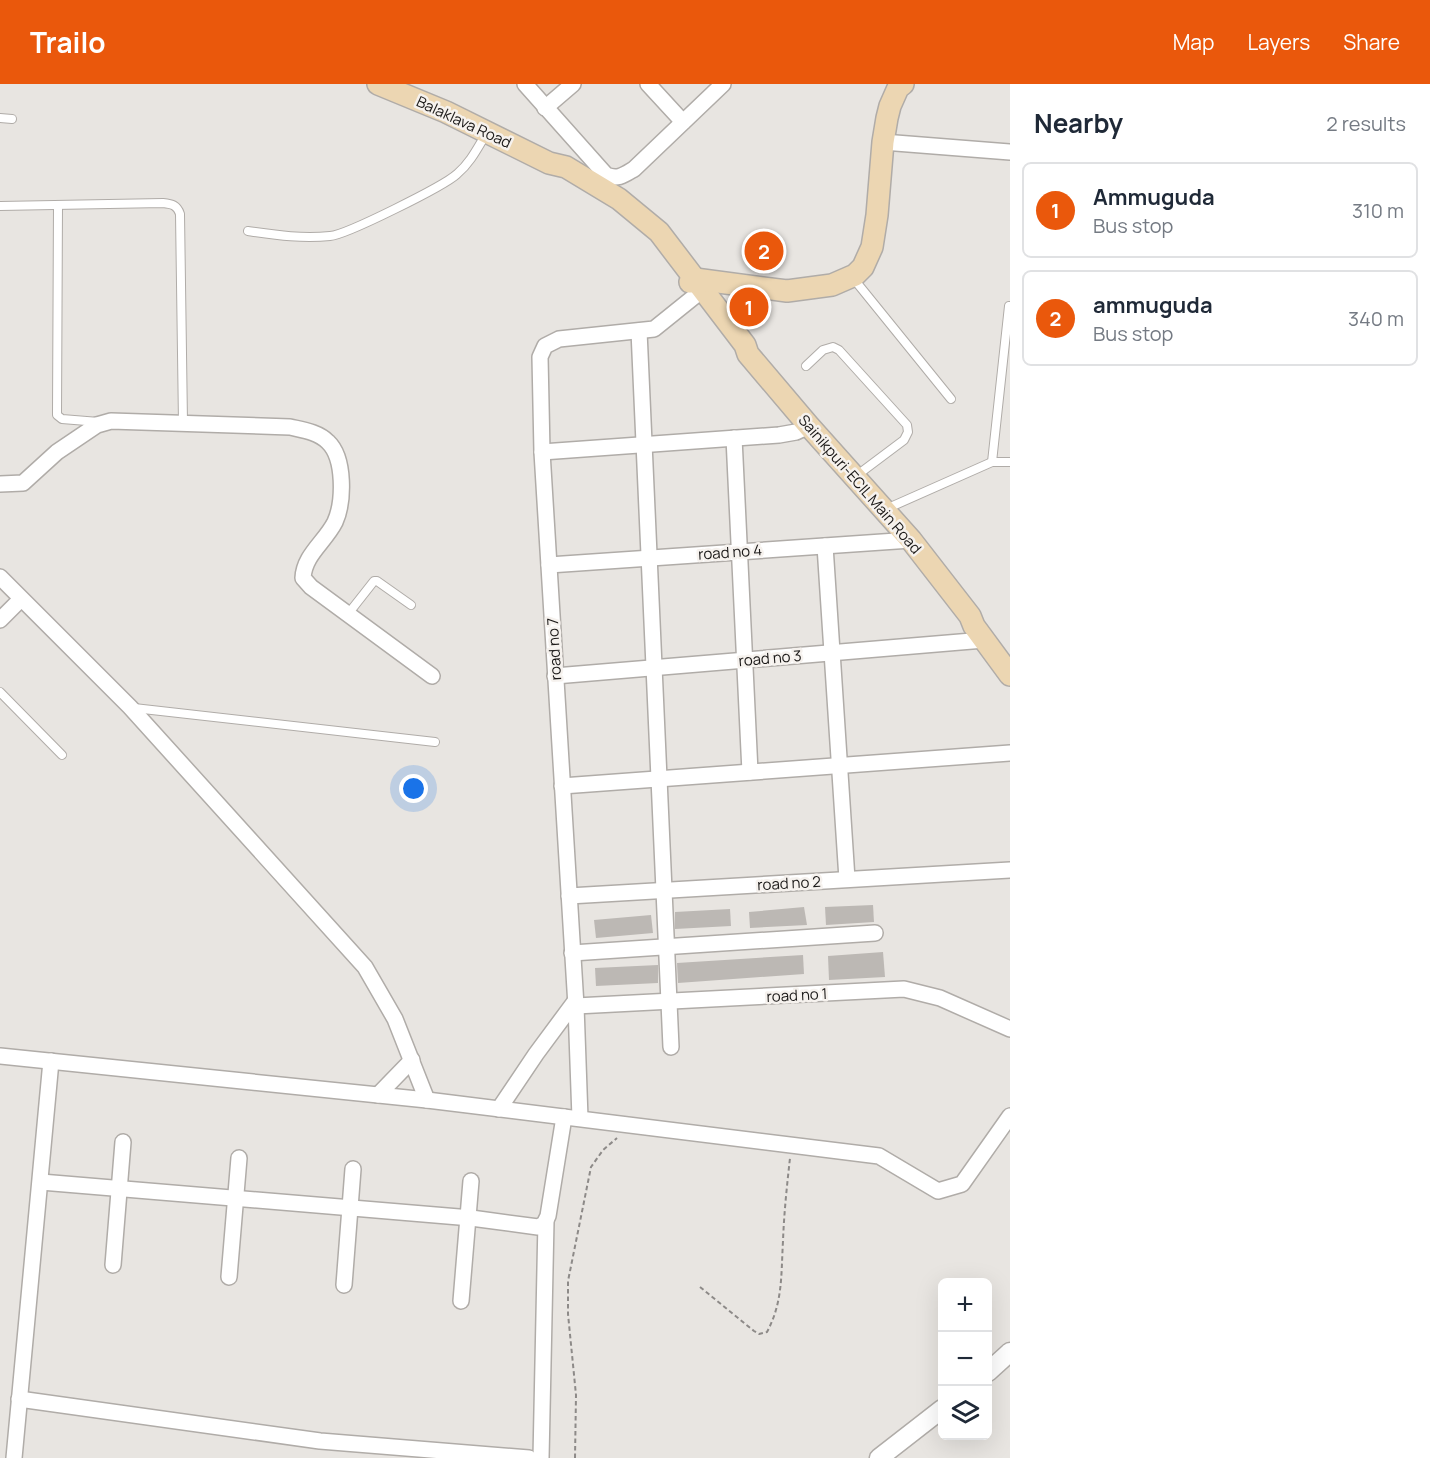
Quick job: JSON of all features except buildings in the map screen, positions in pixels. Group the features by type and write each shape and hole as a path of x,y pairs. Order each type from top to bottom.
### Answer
{"main road":[{"name":"Balaklava Road","path":"378,84 446,112 549,163"},
{"path":"687,278 787,280 808,287 832,285 852,277 863,267 868,258 875,232 883,142 890,106 898,88 903,84"},
{"name":"Sainikpuri-ECIL Main Road","path":"549,163 553,170 603,200 632,222 687,278 745,345 748,354 809,426 911,540 970,616 984,640 1010,675"},
{"name":"Sainikpuri-ECIL Main Road","path":"970,616 982,623 1010,657"}],"street":[{"path":"525,84 606,175 621,177 634,169 723,84"},
{"path":"545,108 573,84"},
{"path":"648,84 683,122"},
{"path":"883,142 1010,152"},
{"name":"road no 7","path":"580,1118 576,1003 542,452 540,357 545,346 559,339 639,331 660,326 687,278"},
{"path":"639,331 671,1047"},
{"path":"0,484 22,483 57,452 104,422 290,427 311,432 329,442 338,456 342,476 335,521 308,560 303,578 432,676"},
{"path":"542,452 796,432 809,426"},
{"path":"734,438 750,772"},
{"name":"road no 4","path":"549,565 911,540"},
{"path":"825,546 847,879"},
{"path":"0,577 129,707 365,967 385,998 427,1100"},
{"path":"0,620 21,599"},
{"name":"road no 3","path":"555,676 984,640"},
{"path":"562,786 1010,753"},
{"name":"road no 2","path":"569,896 1010,870"},
{"path":"572,953 875,933"},
{"name":"road no 1","path":"576,1003 669,1001 904,989 940,998 1010,1029"},
{"path":"499,1109 536,1054 576,1003"},
{"path":"0,1056 427,1100 879,1156 938,1191 962,1184 1010,1116"},
{"path":"378,1095 412,1060"},
{"path":"14,1458 51,1061"},
{"path":"541,1458 546,1221 564,1117"},
{"path":"113,1264 123,1142"},
{"path":"229,1277 239,1158"},
{"path":"344,1285 353,1169"},
{"path":"461,1301 471,1181"},
{"path":"41,1182 468,1218 538,1227 546,1221"},
{"path":"992,1368 1010,1353"},
{"path":"19,1399 320,1441 529,1458"},
{"path":"886,1455 938,1412"}],"lane":[{"path":"0,118 12,119"},
{"path":"248,231 292,237 333,236 386,213 454,177 469,164 487,132"},
{"path":"0,206 163,203 173,204 178,208 183,423"},
{"path":"58,206 57,415 62,418 104,422"},
{"path":"852,277 951,399"},
{"path":"992,462 1009,306"},
{"path":"806,366 823,350 833,347 839,350 907,424 908,432 904,440 855,477"},
{"path":"884,509 992,462 1010,462"},
{"path":"348,614 377,581 411,605"},
{"path":"0,692 62,755"},
{"path":"129,707 435,742"}],"path":[{"path":"575,1458 576,1395 567,1299 571,1265 591,1167 603,1150 633,1125"},
{"path":"700,1287 754,1331 759,1334 767,1332 780,1297 791,1146"}],"place":[{"name":"ammuguda","path":"764,251"},
{"name":"Ammuguda","path":"749,307"}]}
